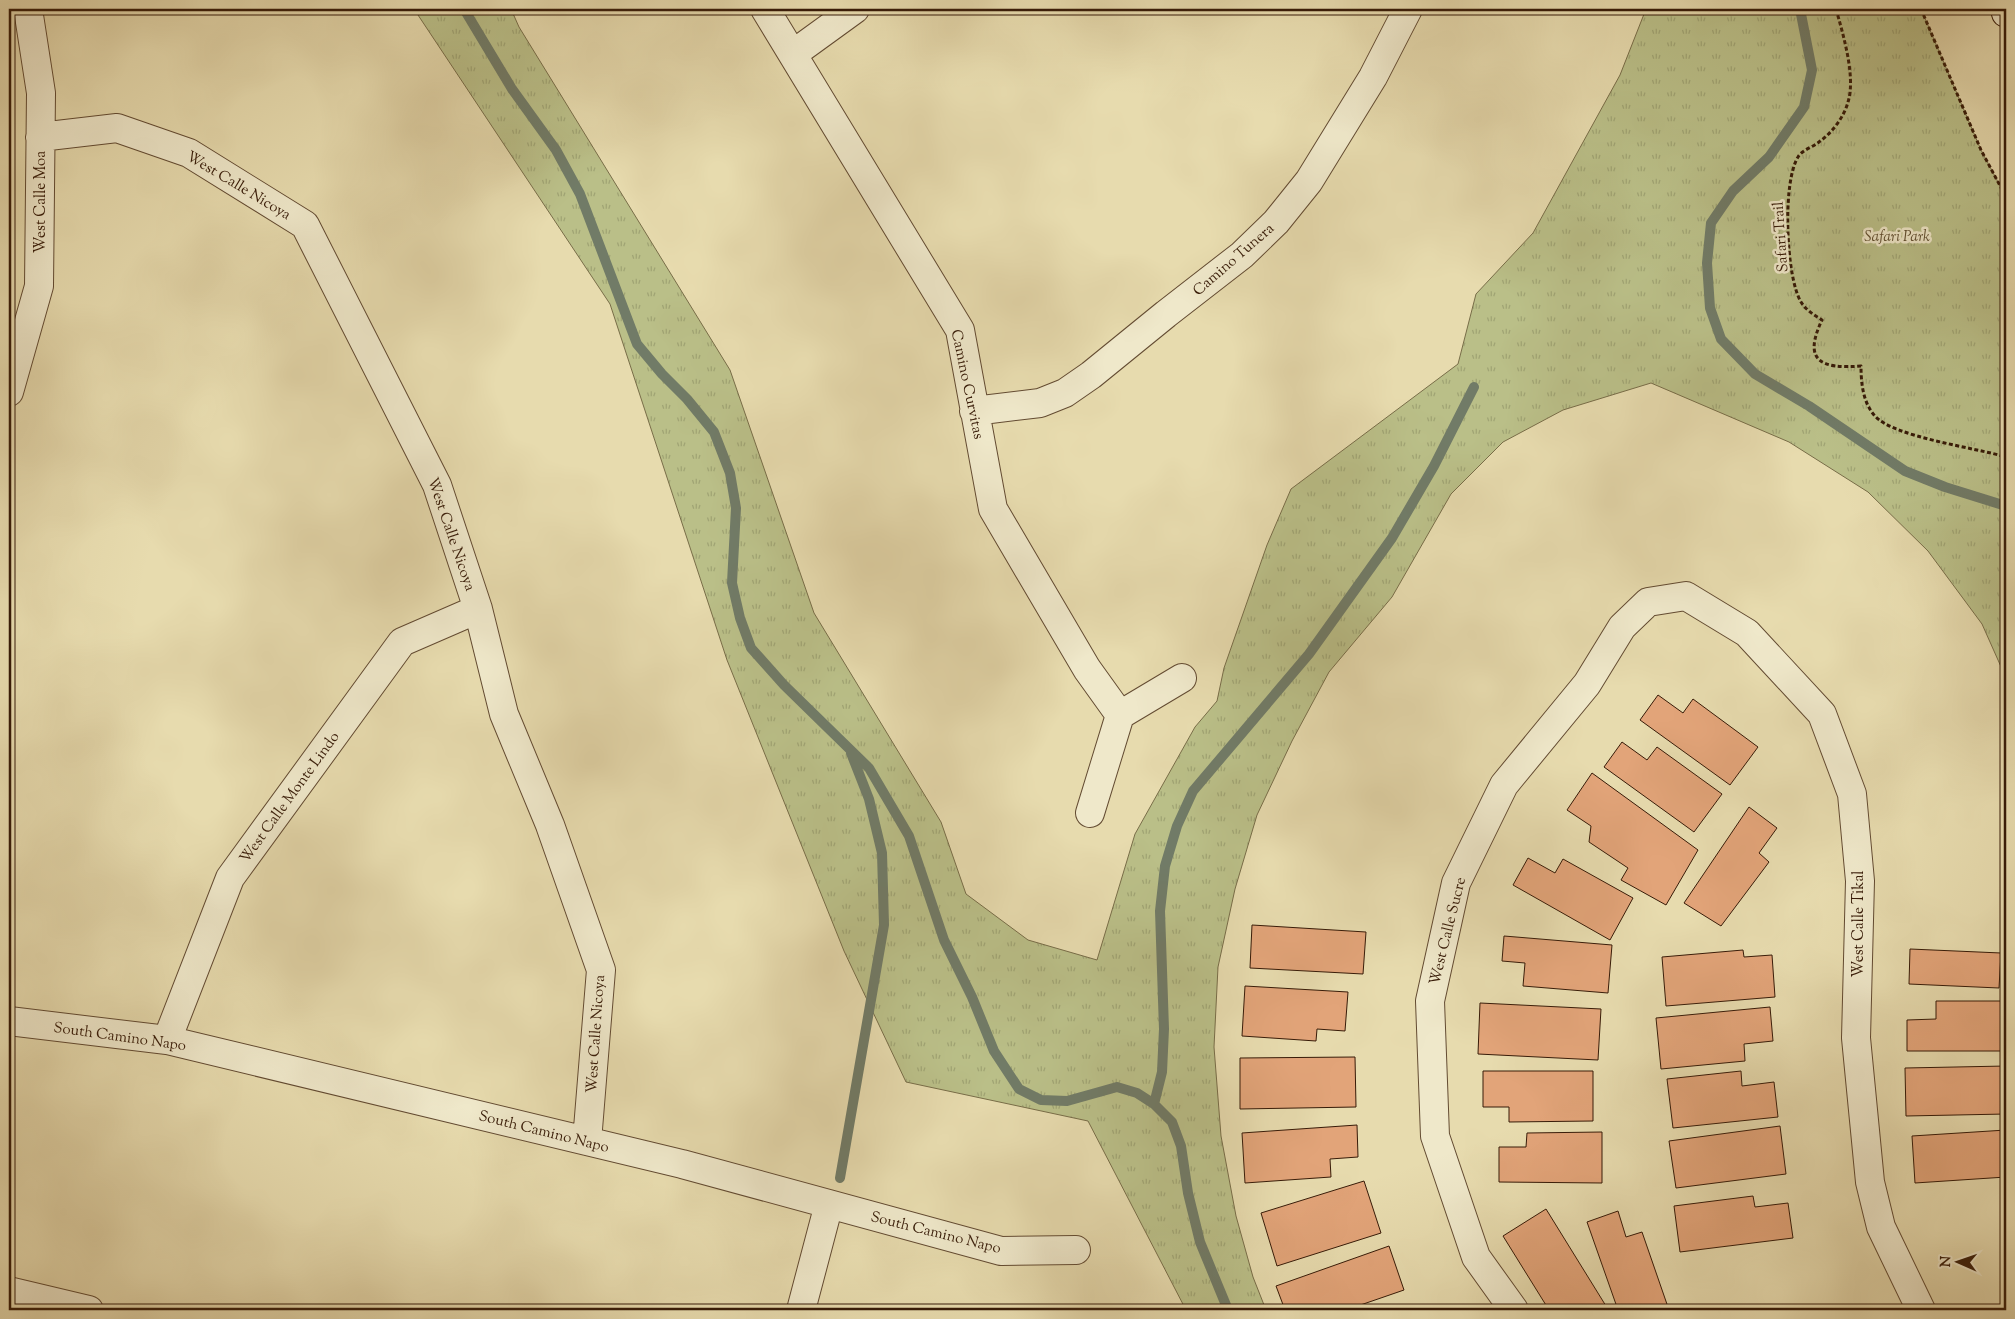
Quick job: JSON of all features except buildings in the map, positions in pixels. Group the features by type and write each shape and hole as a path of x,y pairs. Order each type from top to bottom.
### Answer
{"street":[{"name":"West Calle Moa","path":"9,392 40,286 41,93 28,9"},
{"name":"Camino Curvitas","path":"765,9 960,330 992,509 1087,669 1120,715"},
{"path":"793,54 856,9"},
{"name":"Camino Tunera","path":"974,411 1040,403 1065,393 1091,375 1242,255 1276,222 1309,181 1373,77 1408,9"},
{"path":"2005,9 2006,13"},
{"name":"West Calle Nicoya","path":"40,137 117,128 189,153 305,225 437,484 478,609 504,714 550,825 601,970 586,1141"},
{"name":"West Calle Sucre","path":"1514,1310 1476,1257 1435,1136 1430,1001 1456,883 1504,785 1587,684 1622,627 1648,602 1686,596"},
{"name":"West Calle Tikal","path":"1686,596 1747,633 1822,714 1852,794 1860,881 1856,1038 1870,1182 1882,1227 1921,1310"},
{"name":"West Calle Monte Lindo","path":"168,1040 230,878 402,642 478,609"},
{"path":"1090,813 1120,715 1182,678"},
{"name":"South Camino Napo","path":"9,1021 168,1040 682,1164 1001,1251 1076,1250"},
{"path":"801,1310 829,1204"},
{"path":"9,1290 89,1310"}],"path":[{"name":"Safari Trail","path":"1836,9 1846,52 1850,82 1848,102 1831,132 1819,143 1799,155 1793,166 1789,190 1789,247 1796,290 1802,304 1822,320 1814,340 1814,351 1825,365 1837,367 1861,366 1866,402 1875,417 1889,426 1940,442 1987,451 2006,457"},
{"path":"1920,9 1981,150 2006,197"}],"green space":[{"name":"Safari Park","path":"414,9 511,9 519,27 730,370 814,613 941,822 966,894 1028,940 1097,960 1135,834 1195,727 1217,701 1224,668 1267,545 1291,489 1458,364 1476,294 1533,233 1620,75 1646,9 1921,9 1981,150 2006,197 2006,678 1982,624 1928,551 1868,492 1789,442 1651,383 1563,410 1503,442 1451,494 1392,597 1329,672 1292,741 1257,815 1235,889 1218,967 1214,1047 1221,1136 1236,1216 1253,1277 1266,1310 1186,1310 1088,1121 906,1082 844,951 727,660 610,304"}],"waterway":[{"path":"464,9 512,89 556,150 580,194 637,344 714,432 730,473 736,508 732,583 740,618 751,648 784,685 869,768 909,836 944,940 972,997 994,1051 1019,1089 1041,1100 1067,1101 1117,1087 1137,1093 1154,1104 1172,1122 1181,1146 1188,1193 1200,1242 1228,1310"},
{"path":"1800,9 1812,70 1804,107 1769,157 1733,191 1711,223 1707,263 1710,308 1721,339 1755,374 1809,406 1905,471 1945,487 2006,506"},
{"path":"1154,1104 1162,1072 1164,1029 1160,911 1165,866 1177,826 1193,791 1309,654 1392,538 1434,466 1474,387"},
{"path":"840,1178 884,925 882,853 869,799 851,753"}]}
